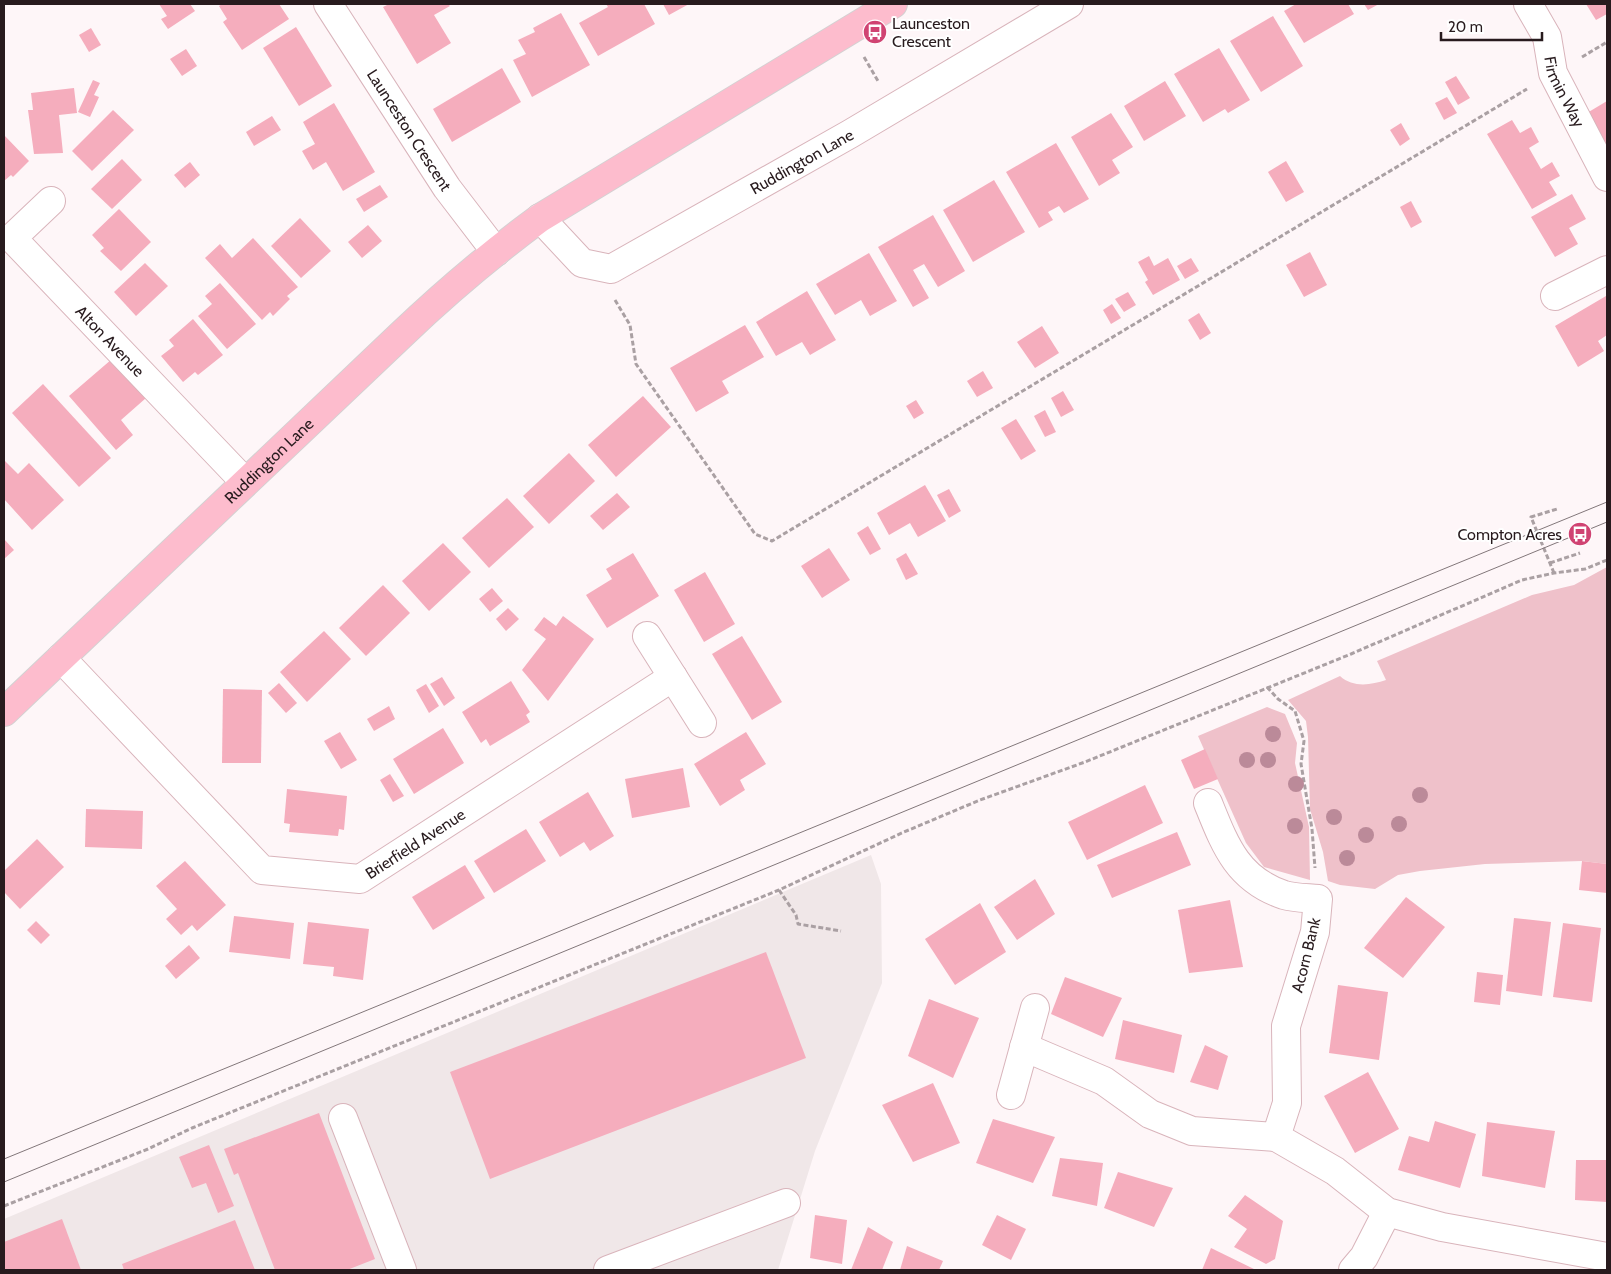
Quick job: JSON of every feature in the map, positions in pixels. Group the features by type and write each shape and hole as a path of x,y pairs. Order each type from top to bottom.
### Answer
{"main road":[{"name":"Ruddington Lane","path":"4,712 442,296 496,252 540,218 848,30 881,7"}],"street":[{"name":"Launceston Crescent","path":"328,4 447,188 496,252"},
{"name":"Ruddington Lane","path":"611,269 893,108 1069,4"},
{"name":"Firmin Way","path":"1528,4 1546,37 1553,73 1607,176"},
{"name":"Alton Avenue","path":"51,201 12,238 245,482"},
{"path":"540,218 582,263 611,269"},
{"path":"1555,296 1607,270"},
{"path":"647,636 702,723"},
{"name":"Brierfield Avenue","path":"61,658 262,870 360,879 673,677"},
{"name":"Acorn Bank","path":"1208,803 1227,848 1246,874 1284,895 1318,899 1315,932 1286,1026 1286,1103 1276,1137"},
{"path":"1011,1095 1035,1008"},
{"path":"1024,1047 1104,1081 1150,1114 1192,1131 1276,1137 1335,1172 1387,1212 1442,1227 1607,1257"},
{"path":"343,1118 402,1270"},
{"path":"608,1270 786,1203"},
{"path":"1353,1270 1364,1257 1387,1212"}],"path":[{"path":"848,30 893,108"},
{"path":"611,269 608,288 630,324 636,364 755,534 772,541 1607,42"},
{"path":"1554,573 1530,517 1556,508"},
{"path":"1550,563 1580,553"},
{"path":"4,1206 148,1149 192,1128 779,890 904,832 980,800 1086,762 1350,654 1522,580 1585,569 1607,560"},
{"path":"1267,687 1278,700 1294,711 1304,741 1300,764 1312,829 1318,899"},
{"path":"779,890 796,915 798,924 840,931"}],"shaded area":[{"path":"1607,567 1607,864 1582,861 1485,864 1420,871 1398,875 1375,889 1340,885 1328,881 1323,852 1310,809 1306,721 1288,700 1340,676 1356,684 1386,680 1377,661 1532,595 1574,585"},
{"path":"1267,707 1285,714 1297,743 1295,763 1309,827 1310,880 1264,867 1246,843 1198,736"},
{"path":"871,855 881,884 882,983 815,1151 778,1270 4,1270 4,1219"}],"building":[{"path":"159,4 190,4 195,11 168,29 161,19 167,16"},
{"path":"222,4 279,4 289,19 242,50 223,22 227,19 219,6"},
{"path":"389,4 448,4 450,6 434,15 451,43 417,64 383,7"},
{"path":"606,4 644,4 655,24 598,56 579,23 608,7"},
{"path":"663,4 689,4 669,15"},
{"path":"1296,4 1348,4 1354,14 1304,43 1284,11"},
{"path":"1364,4 1379,4 1368,10"},
{"path":"1586,4 1607,4 1607,14 1596,20"},
{"path":"561,13 590,65 532,97 513,60 526,54 518,40 535,32 533,28"},
{"path":"1273,16 1303,66 1261,92 1230,41"},
{"path":"296,27 332,86 299,106 263,48"},
{"path":"91,28 101,45 89,52 79,35"},
{"path":"1219,48 1250,100 1228,113 1225,109 1203,122 1174,74"},
{"path":"186,49 197,66 182,76 170,59"},
{"path":"502,68 521,102 452,142 433,109"},
{"path":"1456,76 1470,98 1458,105 1445,82"},
{"path":"93,80 100,83 94,95 99,97 90,117 78,112"},
{"path":"1165,81 1186,116 1144,141 1124,106"},
{"path":"74,88 77,113 59,115 63,153 34,154 28,110 33,110 31,93"},
{"path":"1447,97 1457,113 1444,120 1435,103"},
{"path":"1607,101 1607,146 1587,113"},
{"path":"334,103 375,172 343,191 326,162 313,170 302,151 315,144 303,122"},
{"path":"113,110 134,130 92,171 72,151"},
{"path":"1111,113 1133,147 1112,160 1120,173 1099,186 1071,137"},
{"path":"272,116 281,130 254,146 246,132"},
{"path":"1512,120 1520,133 1531,127 1539,142 1529,148 1541,169 1552,162 1560,176 1549,182 1557,195 1532,209 1487,134"},
{"path":"1401,123 1410,139 1400,146 1390,130"},
{"path":"4,135 29,161 13,177 11,175 4,181"},
{"path":"1056,143 1089,199 1064,213 1059,206 1048,212 1053,220 1039,228 1006,172"},
{"path":"122,159 142,180 112,209 91,189"},
{"path":"1286,161 1304,192 1286,202 1268,172"},
{"path":"190,162 200,175 185,188 174,175"},
{"path":"994,180 1025,232 973,262 943,210"},
{"path":"380,185 388,197 364,212 356,199"},
{"path":"1572,194 1586,219 1569,228 1578,244 1555,257 1531,217"},
{"path":"1411,201 1422,222 1411,228 1400,207"},
{"path":"119,209 151,242 121,271 100,251 104,248 92,235"},
{"path":"933,215 965,271 938,287 924,264 913,270 929,298 913,307 878,247"},
{"path":"300,218 331,251 301,278 271,246"},
{"path":"368,225 382,241 362,258 348,242"},
{"path":"253,238 298,287 287,296 290,299 273,316 270,312 262,320 205,258 220,244 232,258"},
{"path":"1310,252 1327,285 1304,297 1286,265"},
{"path":"869,253 897,301 870,316 861,300 835,315 816,284"},
{"path":"1149,256 1154,266 1168,258 1180,280 1153,295 1145,282 1148,280 1138,262"},
{"path":"1191,258 1199,271 1185,279 1177,266"},
{"path":"145,263 168,286 136,316 114,292"},
{"path":"220,283 256,324 227,349 198,316 212,304 205,296"},
{"path":"807,291 836,340 810,355 802,342 776,356 756,322"},
{"path":"1128,292 1136,305 1124,312 1115,299"},
{"path":"1606,296 1607,335 1598,341 1604,351 1578,367 1555,326"},
{"path":"1112,304 1121,318 1111,324 1103,310"},
{"path":"1199,313 1211,333 1200,340 1188,320"},
{"path":"193,319 223,355 198,375 195,372 183,382 161,356 174,346 169,340"},
{"path":"745,325 764,357 722,381 729,393 696,412 670,368"},
{"path":"1042,326 1059,353 1035,368 1017,342"},
{"path":"112,359 146,398 121,420 133,435 116,450 69,396"},
{"path":"983,371 993,388 977,397 967,381"},
{"path":"43,384 111,458 79,487 12,413"},
{"path":"1063,391 1074,410 1061,417 1051,398"},
{"path":"643,396 671,427 616,477 588,445"},
{"path":"916,400 924,413 914,419 906,406"},
{"path":"1045,410 1056,432 1045,437 1034,416"},
{"path":"1016,419 1036,451 1021,460 1001,428"},
{"path":"569,453 595,481 549,524 523,496"},
{"path":"5,461 18,474 29,463 64,500 32,530 4,499"},
{"path":"925,485 946,521 918,537 910,523 889,535 877,513"},
{"path":"949,489 961,511 949,518 937,495"},
{"path":"617,493 630,507 603,530 590,516"},
{"path":"507,498 534,527 489,568 462,538"},
{"path":"868,526 881,549 870,555 857,533"},
{"path":"4,539 14,550 4,559"},
{"path":"443,543 471,572 429,611 402,581"},
{"path":"829,548 850,580 822,598 801,566"},
{"path":"633,553 659,596 607,628 586,595 612,579 606,569"},
{"path":"906,553 918,574 906,580 896,559"},
{"path":"705,572 735,624 704,642 674,590"},
{"path":"383,585 410,613 366,656 339,628"},
{"path":"492,588 503,601 490,612 479,599"},
{"path":"508,608 519,619 506,631 496,619"},
{"path":"563,616 594,639 548,701 522,670 546,639 534,630 544,617 556,626"},
{"path":"324,631 351,659 307,702 280,672"},
{"path":"742,636 782,702 752,720 712,654"},
{"path":"442,677 455,698 444,706 430,684"},
{"path":"511,681 530,712 526,715 530,722 490,746 486,739 481,743 462,712"},
{"path":"279,683 297,703 286,713 268,693"},
{"path":"426,684 439,706 429,713 416,690"},
{"path":"223,689 262,690 261,763 222,763"},
{"path":"389,706 395,719 374,731 367,719"},
{"path":"443,728 464,763 414,794 393,759"},
{"path":"340,732 357,760 341,769 324,741"},
{"path":"746,732 766,764 740,780 745,790 720,806 694,764"},
{"path":"1205,749 1218,779 1194,789 1181,760"},
{"path":"683,768 690,807 632,818 625,779"},
{"path":"390,774 404,796 393,802 380,780"},
{"path":"1145,785 1163,823 1087,860 1068,822"},
{"path":"287,789 347,796 344,830 339,829 338,836 289,832 290,824 284,823"},
{"path":"588,792 614,836 590,851 584,842 560,857 539,822"},
{"path":"86,809 143,811 142,849 85,847"},
{"path":"526,829 546,861 494,893 474,861"},
{"path":"1177,832 1191,865 1112,898 1097,865"},
{"path":"37,839 64,867 20,909 4,892 4,871"},
{"path":"185,861 226,905 197,931 192,925 181,935 166,919 177,909 156,886"},
{"path":"1582,861 1607,864 1607,893 1579,890"},
{"path":"465,865 485,898 433,930 412,897"},
{"path":"1035,879 1055,914 1017,940 994,907"},
{"path":"1406,897 1445,927 1403,978 1364,948"},
{"path":"1230,900 1243,967 1189,973 1178,910"},
{"path":"980,903 1006,952 955,985 925,939"},
{"path":"234,916 294,923 290,959 229,952"},
{"path":"1514,918 1551,922 1542,996 1506,991"},
{"path":"36,921 50,935 41,944 27,930"},
{"path":"308,922 369,929 363,980 333,976 334,967 303,964"},
{"path":"1563,923 1601,928 1592,1002 1553,997"},
{"path":"189,945 200,958 176,979 165,966"},
{"path":"766,952 806,1058 490,1179 450,1072"},
{"path":"1477,972 1503,975 1500,1005 1474,1002"},
{"path":"1065,977 1122,998 1103,1037 1051,1014"},
{"path":"1338,985 1388,992 1379,1060 1329,1053"},
{"path":"929,999 979,1018 953,1078 908,1056"},
{"path":"1123,1020 1182,1035 1174,1073 1115,1059"},
{"path":"1205,1045 1228,1056 1218,1090 1190,1082"},
{"path":"1368,1072 1399,1129 1355,1153 1324,1096"},
{"path":"933,1083 960,1143 913,1162 882,1105"},
{"path":"319,1113 375,1259 347,1270 275,1270 238,1173 234,1175 224,1149"},
{"path":"993,1119 1055,1137 1033,1183 976,1163"},
{"path":"1435,1121 1476,1134 1460,1188 1398,1170 1409,1136 1429,1142"},
{"path":"1487,1122 1555,1131 1545,1188 1482,1176"},
{"path":"209,1145 234,1206 218,1213 206,1183 192,1188 179,1157"},
{"path":"1060,1158 1103,1163 1097,1206 1052,1196"},
{"path":"1576,1160 1607,1160 1607,1202 1575,1200"},
{"path":"1118,1172 1173,1188 1154,1227 1104,1208"},
{"path":"1245,1195 1283,1221 1275,1259 1266,1264 1234,1247 1247,1229 1228,1216"},
{"path":"815,1215 847,1220 842,1264 810,1258"},
{"path":"997,1215 1026,1229 1011,1260 982,1245"},
{"path":"62,1219 81,1270 4,1270 4,1242"},
{"path":"235,1220 255,1270 124,1270 122,1264"},
{"path":"868,1227 893,1242 882,1270 851,1270"},
{"path":"907,1246 943,1261 939,1270 900,1270"},
{"path":"1211,1248 1256,1270 1202,1270"}],"tram line":[{"path":"4,1159 1607,502"},
{"path":"4,1182 1607,522"}],"place":[{"name":"Launceston Crescent","path":"875,32"},
{"name":"Compton Acres","path":"1580,534"}]}
